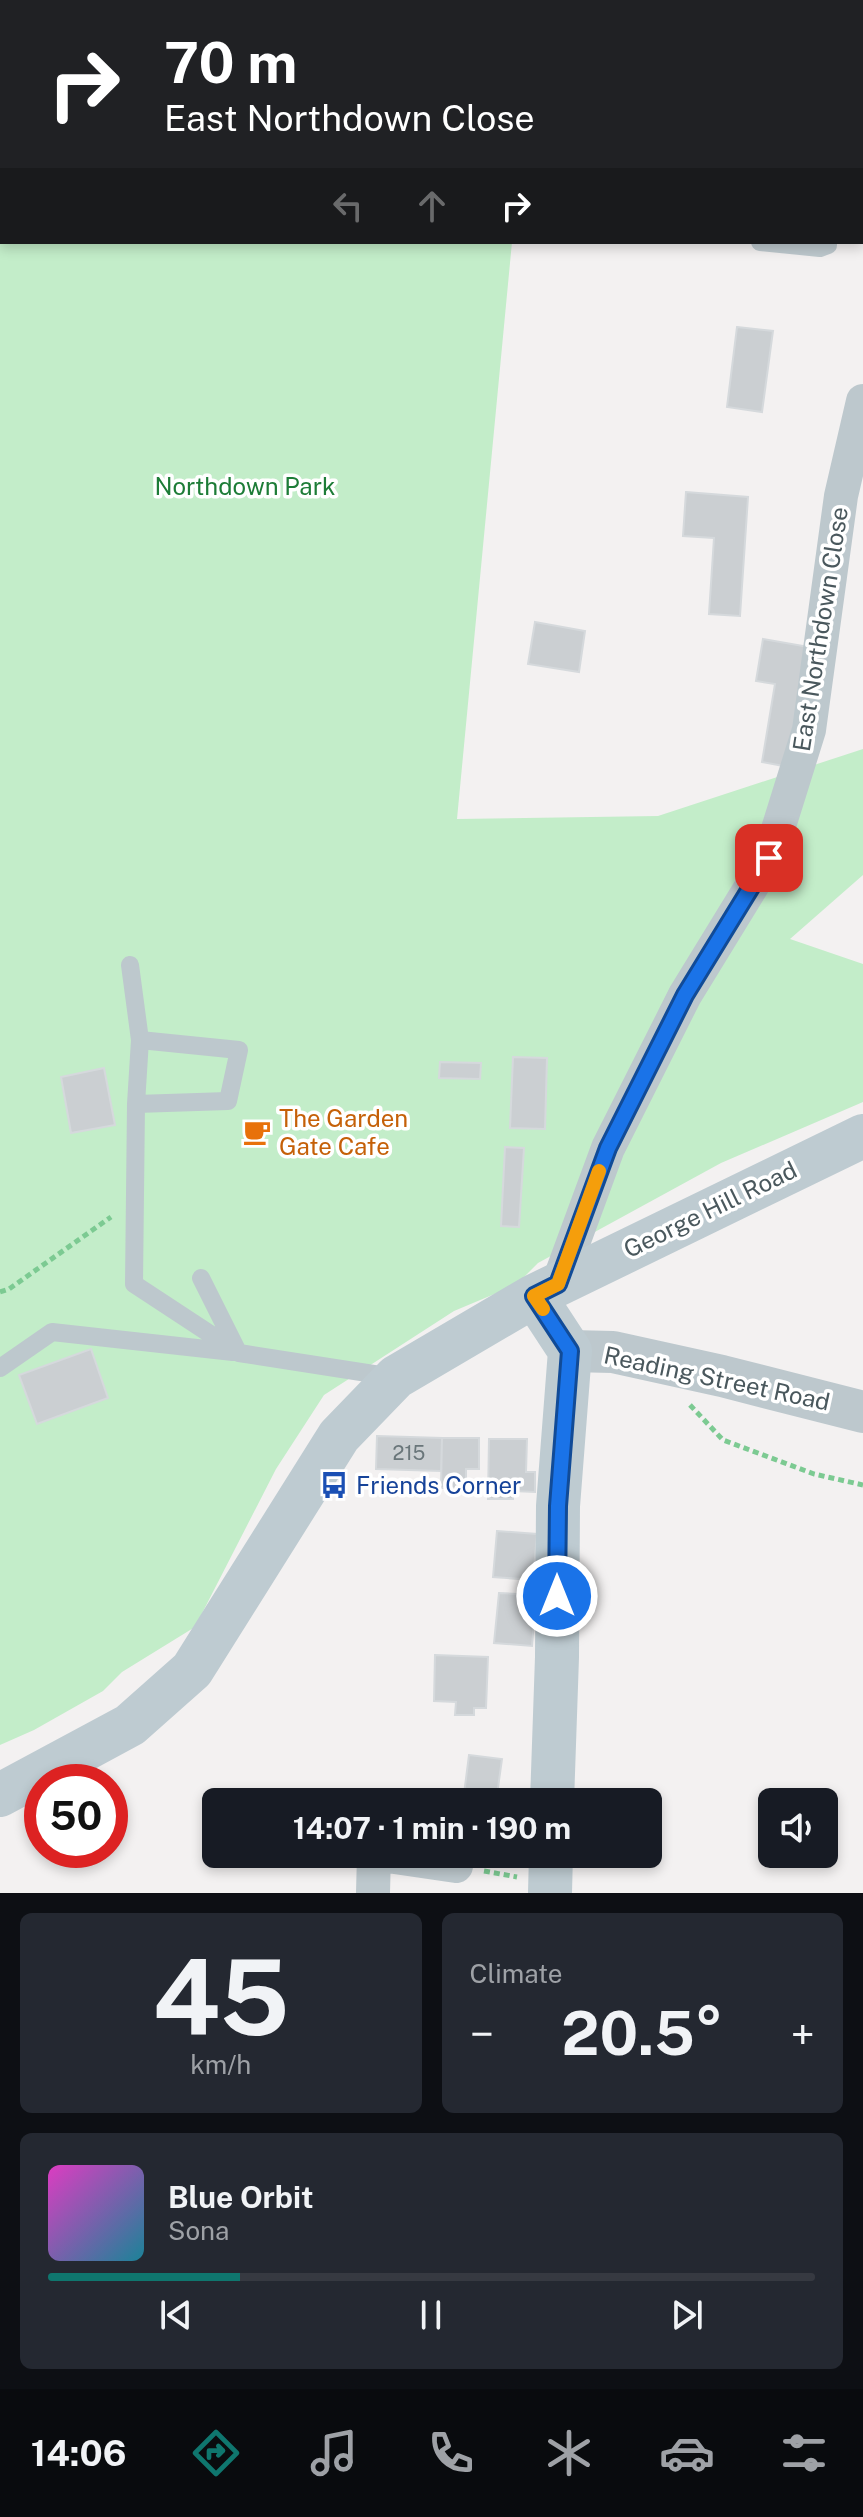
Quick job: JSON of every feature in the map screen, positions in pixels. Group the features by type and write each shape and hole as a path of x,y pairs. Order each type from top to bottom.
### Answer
{"main road":[{"name":"George Hill Road","path":"0,1795 130,1725 192,1670 339,1436 396,1377 546,1290 863,1136"},
{"path":"546,1290 570,1351 558,1506 552,1788"}],"street":[{"name":"East Northdown Close","path":"546,1290 608,1148 685,995 769,858 809,730 841,496 856,464 863,401"},
{"name":"Reading Street Road","path":"570,1351 613,1352 863,1412"},
{"path":"373,1893 374,1868"}],"lane":[{"path":"780,244 820,248 828,244"},
{"path":"130,965 140,1040 136,1104 134,1284 239,1353"},
{"path":"136,1104 228,1101 239,1050 140,1040"},
{"path":"201,1278 239,1353"},
{"path":"0,1368 52,1332 239,1353 396,1377"}],"path":[{"path":"0,1292 9,1289 136,1200"},
{"path":"687,1368 690,1407 723,1440 814,1474 863,1485"},
{"path":"473,1868 550,1877"}],"green space":[{"name":"Northdown Park","path":"0,244 512,244 457,819 658,816 863,749 863,875 790,939 863,964 863,1102 721,1163 538,1263 516,1285 454,1311 324,1395 276,1469 195,1627 122,1672 103,1691 34,1730 0,1745"}],"building":[{"path":"737,327 773,331 762,412 727,407"},
{"path":"686,492 748,497 740,616 709,614 714,538 683,536"},
{"path":"535,622 585,631 579,672 528,664"},
{"path":"763,639 809,647 789,767 762,762 775,684 756,681"},
{"path":"513,1057 547,1058 545,1129 510,1128"},
{"path":"440,1062 481,1063 480,1079 439,1078"},
{"path":"104,1068 115,1125 71,1133 61,1077"},
{"path":"505,1147 524,1148 519,1227 501,1226"},
{"path":"91,1349 108,1398 37,1424 19,1375"},
{"path":"377,1436 442,1438 441,1471 376,1469"},
{"path":"442,1438 479,1438 479,1469 466,1469 466,1488 441,1488"},
{"path":"489,1439 527,1439 526,1472 535,1472 535,1492 513,1491 513,1499 488,1499"},
{"path":"497,1531 537,1534 533,1580 493,1577"},
{"path":"499,1593 536,1595 532,1646 494,1643"},
{"path":"435,1655 488,1657 486,1708 474,1708 474,1715 455,1715 456,1702 434,1701"},
{"path":"469,1755 502,1759 498,1788 465,1788"}],"slow traffic":[{"path":"543,1309 534,1296 558,1284 599,1171"}],"place":[{"name":"The Garden Gate Cafe","path":"257,1132"},
{"name":"Friends Corner","path":"334,1485"}],"route":[{"path":"557,1596 558,1506 570,1351 534,1296 558,1284 608,1148 685,995 769,858"}]}
